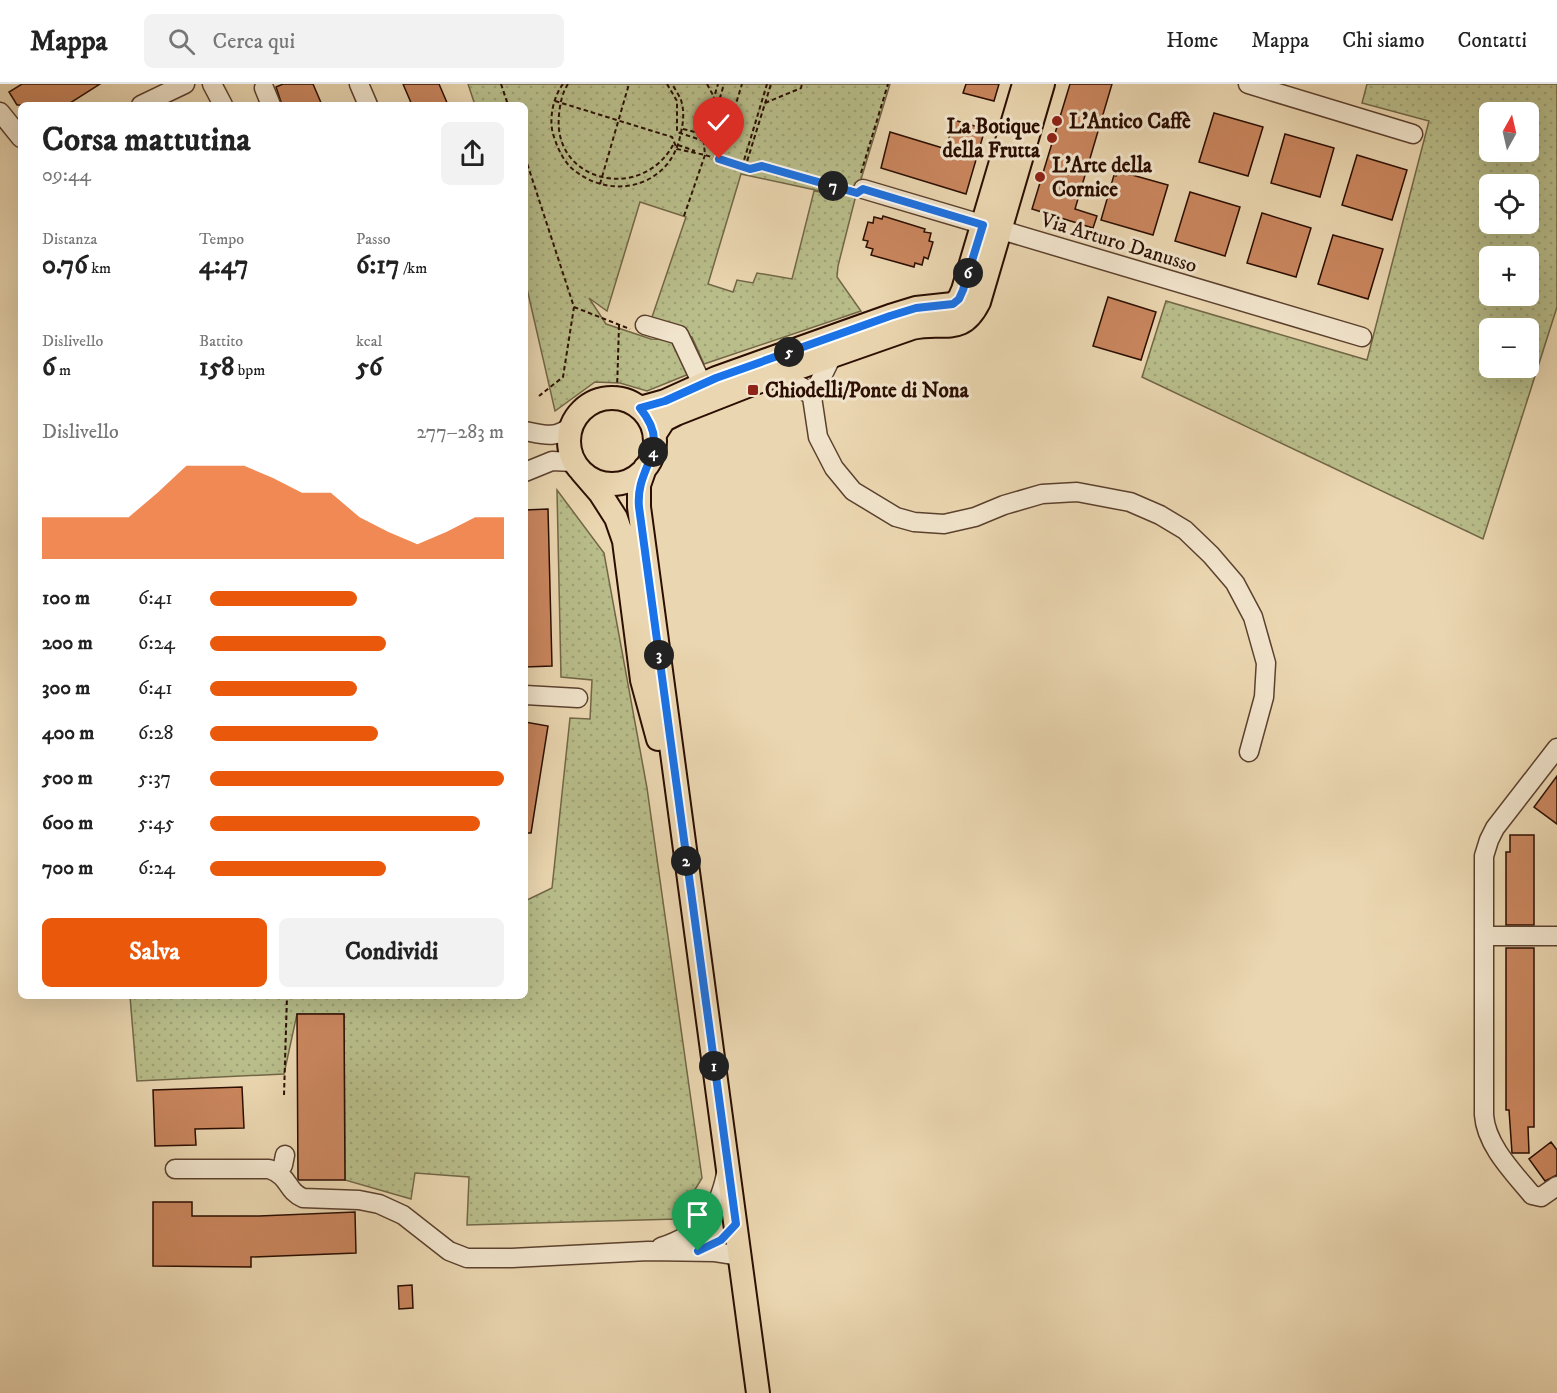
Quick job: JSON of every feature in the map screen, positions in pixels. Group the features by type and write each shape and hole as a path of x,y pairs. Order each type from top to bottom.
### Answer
{"main road":[{"path":"655,434 664,420 676,414 832,354 912,328 932,324 954,326 968,320 979,302 991,227 1024,84"},
{"path":"640,408 665,401 702,384 890,316 916,308 953,304 959,299 991,227 1043,84"},
{"path":"578,467 591,479 602,483 626,482 637,476 652,458 655,447 655,434 650,420 640,408 630,402 607,398 596,401 578,415 572,426 569,444 578,467 600,493 616,518 624,541 642,680 682,824"},
{"path":"645,468 639,485 638,500 758,1393"}],"street":[{"path":"147,102 185,84"},
{"path":"1248,84 1413,134"},
{"path":"216,85 222,102"},
{"path":"264,88 270,102"},
{"path":"0,112 18,134"},
{"name":"Via Arturo Danusso","path":"859,190 1362,337"},
{"path":"645,325 680,335 702,384"},
{"path":"832,354 812,397 818,437 834,468 853,491 896,517 914,522 944,524 975,517 1004,505 1042,494 1077,492 1130,502 1160,515 1185,530 1212,555 1236,583 1254,617 1266,663 1264,697 1250,752"},
{"path":"775,375 802,387 812,397"},
{"path":"528,432 546,435 560,434 572,426"},
{"path":"528,471 552,461 578,467"},
{"path":"528,695 578,698"},
{"path":"1557,748 1495,828 1489,840 1484,865 1484,1115 1486,1131 1493,1145 1532,1195 1541,1197 1557,1186"},
{"path":"1484,936 1557,936"},
{"path":"278,1173 285,1155"},
{"path":"648,1251 683,1238 704,1223 720,1198 728,1167"},
{"path":"175,1169 262,1168 285,1178 295,1194 303,1198 362,1200 387,1207 414,1223 449,1251 462,1257 482,1259 648,1251 723,1252 741,1256"},
{"path":"704,1223 736,1224"},
{"path":"698,1251 721,1240 736,1224"}],"path":[{"path":"501,84 507,102"},
{"path":"563,84 552,110 552,132 559,153 573,170 592,182 612,187 633,186 654,177 670,162 678,147 679,133 677,101 667,84"},
{"path":"568,84 560,103 558,121 561,139 566,151 583,168 602,178 631,179 648,172 661,162 674,143"},
{"path":"600,184 629,84"},
{"path":"555,101 672,137 679,133 684,121 681,100 672,84"},
{"path":"707,84 714,97"},
{"path":"684,216 705,155 704,134 718,84"},
{"path":"704,141 707,141 724,84"},
{"path":"719,159 742,84"},
{"path":"744,167 769,84"},
{"path":"744,167 769,84"},
{"path":"765,103 801,88 802,84"},
{"path":"672,137 678,147 750,169 762,166 859,190 888,84"},
{"path":"682,128 704,134"},
{"path":"679,133 704,141"},
{"path":"528,166 574,307 563,377 539,396"},
{"path":"616,390 619,325"},
{"path":"284,1095 287,999"}],"green space":[{"path":"468,84 890,84 855,199 838,266 837,277 861,311 704,364 692,337 650,323 686,217 640,202 607,311 589,298 606,324 651,339 675,340 689,374 647,391 620,383 595,382 555,411 528,293 528,102 474,102","holes":["741,174 834,194 814,191 792,279 757,273 753,283 737,280 733,292 708,284"]},
{"path":"1367,84 1557,84 1557,307 1539,363 1539,318 1479,318 1479,378 1534,378 1483,539 1142,377 1166,301 1367,360 1429,121 1362,103"},
{"path":"557,490 604,553 647,788 702,1178 677,1219 467,1225 469,1177 415,1173 411,1199 345,1180 344,1014 297,1014 284,1074 137,1081 130,999 528,999 528,900 552,888 570,718 590,719 592,680 561,677"}],"building":[{"path":"22,84 100,84 72,102 18,102 17,105 9,92"},
{"path":"283,84 313,84 321,102 281,102 276,87"},
{"path":"403,84 439,84 447,102 411,102"},
{"path":"966,84 999,84 994,101 963,93"},
{"path":"1070,84 1112,84 1075,209 1097,216 1093,228 1032,209"},
{"path":"1214,113 1263,127 1248,176 1199,162"},
{"path":"954,120 985,129 966,194 881,168 890,132 946,149"},
{"path":"1285,134 1334,148 1320,197 1271,183"},
{"path":"1357,155 1407,170 1392,220 1342,205"},
{"path":"1118,171 1168,185 1153,235 1101,220 1114,175 1116,176"},
{"path":"1190,192 1240,207 1225,256 1175,241"},
{"path":"1262,213 1311,228 1296,277 1247,263"},
{"path":"883,216 931,233 929,241 933,242 928,259 924,257 922,265 915,263 914,267 871,255 873,249 866,247 868,241 863,240 868,222 873,223 874,217 882,219"},
{"path":"1333,235 1383,249 1368,299 1318,284"},
{"path":"1108,297 1156,312 1141,360 1093,346"},
{"path":"548,509 552,666 528,667 528,510"},
{"path":"528,723 548,726 531,833 528,833"},
{"path":"1557,776 1557,824 1534,807"},
{"path":"1510,835 1534,835 1534,925 1506,925 1506,852 1510,852"},
{"path":"1506,948 1534,948 1534,1127 1528,1127 1529,1153 1512,1153 1509,1110 1506,1110"},
{"path":"297,1014 344,1014 345,1180 298,1179"},
{"path":"242,1087 244,1128 195,1129 196,1145 155,1146 153,1090"},
{"path":"1551,1142 1557,1150 1557,1175 1545,1181 1529,1159"},
{"path":"153,1202 192,1202 192,1216 355,1212 356,1253 251,1257 251,1267 153,1266"},
{"path":"412,1285 413,1308 399,1309 398,1286"}],"place":[{"name":"L’Antico Caffè","path":"1057,121"},
{"name":"La Botique della Frutta","path":"1052,138"},
{"name":"L’Arte della Cornice","path":"1040,177"},
{"name":"Chiodelli/Ponte di Nona","path":"753,390"}],"route":[{"path":"698,1251 721,1240 736,1224 638,500 639,485 655,447 655,434 650,420 640,408 655,405 716,378 890,316 916,308 948,306 957,302 963,290 983,225 863,189 857,193 762,166 750,169 719,159"}]}
